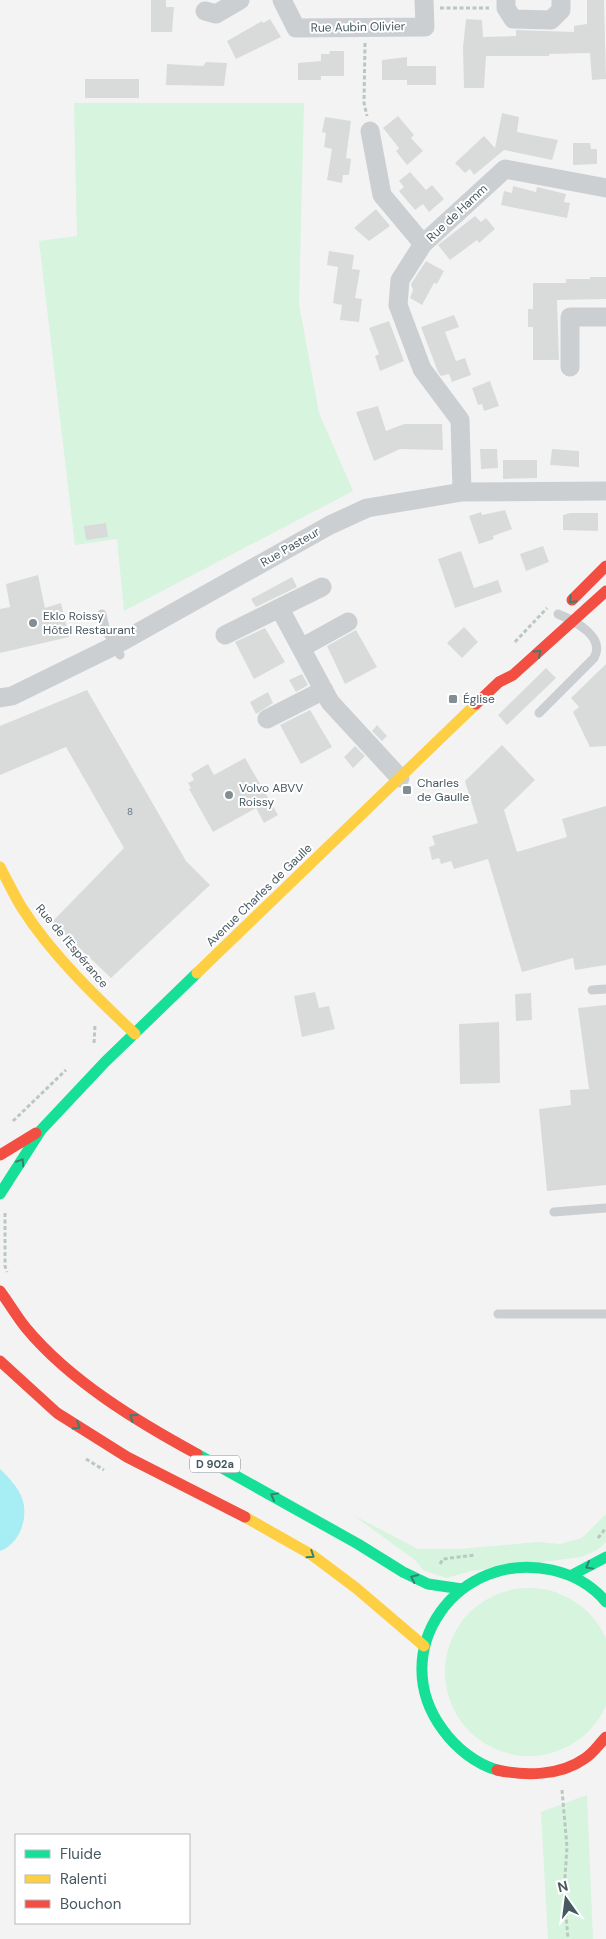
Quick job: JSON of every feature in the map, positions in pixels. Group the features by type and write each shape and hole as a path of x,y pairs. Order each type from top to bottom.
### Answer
{"main road":[{"path":"555,617 606,566"},
{"name":"Avenue Charles de Gaulle","path":"0,1194 41,1130 135,1034 499,682 514,675 606,591"},
{"name":"Avenue Charles de Gaulle","path":"499,682 505,667 512,660"},
{"name":"Rue de l'Espérance","path":"0,867 22,908 48,942 100,1001 135,1034"},
{"name":"Avenue Charles de Gaulle","path":"0,1155 41,1130"},
{"name":"D 902a","path":"0,1291 27,1329 70,1371 146,1426 358,1544 403,1572 428,1584 462,1588"},
{"name":"D 902a","path":"0,1361 57,1413 127,1457 230,1509 312,1555 356,1588 424,1646"},
{"path":"0,1376 28,1400 57,1413"},
{"path":"572,1575 606,1557"},
{"path":"606,1602 602,1596 572,1575 544,1567 515,1566 487,1574 462,1588 440,1611 424,1646 422,1672 427,1704 442,1734 466,1756 495,1771 528,1776 560,1770 585,1759 606,1737"}],"street":[{"path":"205,11 216,14 240,0"},
{"name":"Rue Aubin Olivier","path":"282,0 296,28 425,27 424,4"},
{"path":"506,4 514,19 552,20 561,10 561,0"},
{"path":"370,131 382,195 423,244"},
{"name":"Rue de Hamm","path":"462,492 460,420 422,369 398,304 400,280 423,244 505,169 606,188"},
{"path":"570,367 570,317 606,317"},
{"name":"Rue Pasteur","path":"0,698 12,696 117,651 330,524 367,508 462,492 606,491"},
{"path":"225,635 280,609 322,586"},
{"path":"280,609 330,702 400,778"},
{"path":"302,648 348,622"},
{"path":"267,719 324,690"}],"lane":[{"path":"102,614 105,628 117,651"},
{"path":"555,617 573,620 596,641 598,649"},
{"path":"539,713 594,658 598,649 606,643"},
{"path":"592,990 606,989"},
{"path":"554,1212 606,1208"},
{"path":"498,1314 606,1314"}],"path":[{"path":"424,4 506,4"},
{"path":"365,27 364,103 370,131"},
{"path":"88,1049 95,1042 95,1020 88,1011 100,1001"},
{"path":"7,1127 68,1068"},
{"path":"5,1209 5,1266 8,1274"},
{"path":"560,1770 567,1847 564,1892 568,1939"}],"green space":[{"path":"74,103 304,103 299,304 319,413 353,491 124,611 117,539 75,545 39,241 77,236"},
{"path":"606,1514 606,1542 597,1550 581,1557 472,1571 446,1578 423,1570 415,1560 353,1515 418,1549 460,1549 538,1542 560,1544 582,1538"},
{"path":"521,1588 537,1588 561,1594 576,1602 594,1619 607,1640 607,1704 599,1719 576,1742 561,1750 537,1756 521,1756 497,1750 482,1742 459,1719 451,1704 445,1680 445,1664 451,1640 459,1625 482,1602 497,1594"},
{"path":"587,1795 593,1939 548,1939 541,1812"}],"water":[{"path":"0,1469 20,1494 24,1505 24,1513 18,1536 0,1551"}],"building":[{"path":"151,0 166,0 166,7 174,7 172,32 151,32"},
{"path":"587,0 604,0 606,79 592,80 590,53 549,54 549,56 486,56 484,88 464,88 463,47 466,19 482,20 483,37 516,36 516,30 574,32 574,26 587,24"},
{"path":"270,19 281,37 236,59 227,41 262,21 263,23"},
{"path":"330,51 344,51 344,76 321,76 321,80 298,80 298,63 321,61 321,54 329,54"},
{"path":"407,57 407,66 436,66 436,85 407,85 407,80 382,80 382,60"},
{"path":"206,62 227,63 224,86 166,85 167,64 203,66"},
{"path":"85,79 139,79 139,98 85,98"},
{"path":"502,113 519,117 517,132 558,140 552,160 504,150 474,175 470,169 465,173 455,163 484,136 495,148"},
{"path":"398,116 414,135 411,138 423,151 407,165 396,151 399,148 383,128"},
{"path":"325,117 351,121 346,158 351,159 349,175 343,175 342,183 327,180 332,149 324,147 326,133 322,132"},
{"path":"573,143 590,143 591,149 597,149 597,164 573,165"},
{"path":"410,172 426,190 432,185 444,199 429,212 423,204 415,210 399,191 404,187 399,181"},
{"path":"513,186 536,192 537,187 566,194 564,202 570,203 567,218 501,205 504,191 512,193"},
{"path":"376,209 390,226 369,241 354,228"},
{"path":"475,216 481,222 486,218 495,229 479,243 477,240 450,260 438,245"},
{"path":"329,251 354,255 352,269 360,270 355,298 362,299 359,322 340,320 342,305 333,303 338,267 327,265"},
{"path":"426,261 444,271 437,284 434,283 422,305 410,298 413,290 411,284"},
{"path":"590,277 606,277 606,299 557,300 559,360 533,360 533,327 528,327 528,309 533,309 533,283 566,283 566,279 590,279"},
{"path":"454,315 459,327 445,332 456,361 465,358 471,375 452,382 449,374 441,376 438,372 421,327"},
{"path":"389,321 404,361 380,371 375,356 379,354 369,328"},
{"path":"490,381 499,406 484,411 482,404 478,405 472,388"},
{"path":"378,406 386,431 404,424 442,424 443,450 400,449 374,461 356,412"},
{"path":"480,449 497,449 498,468 481,469"},
{"path":"552,449 579,451 579,467 550,465"},
{"path":"503,460 537,460 537,478 503,479"},
{"path":"505,510 512,529 493,536 494,539 479,544 469,516 481,512 482,515"},
{"path":"570,513 598,513 598,531 563,530 563,515"},
{"path":"106,523 108,537 86,540 84,526"},
{"path":"543,546 549,562 526,571 520,554"},
{"path":"461,551 474,588 498,580 502,592 455,608 438,559"},
{"name":"Eklo Roissy Hôtel Restaurant","path":"38,575 45,608 61,603 69,637 0,653 0,609 10,607 6,584"},
{"path":"292,577 297,587 256,607 251,599"},
{"path":"464,627 478,642 462,658 447,643"},
{"path":"265,628 285,662 254,679 235,642"},
{"path":"356,630 377,667 345,684 327,646"},
{"path":"606,664 606,746 590,747 573,712 579,707 571,698"},
{"path":"546,668 556,678 507,725 498,715"},
{"path":"302,674 308,685 296,692 289,680"},
{"path":"87,690 186,861 210,885 111,978 52,922 124,848 66,747 0,775 0,726"},
{"path":"268,692 273,703 256,714 250,702"},
{"path":"310,710 332,747 301,764 280,725"},
{"path":"377,725 387,736 382,741 372,731"},
{"path":"502,745 535,780 504,810 517,852 567,837 562,819 606,806 606,965 575,970 573,958 522,972 488,859 454,869 451,861 441,864 439,858 432,860 429,847 435,845 432,836 478,823 465,781"},
{"path":"355,746 365,756 353,768 344,757"},
{"name":"Volvo ABVV Roissy","path":"245,758 278,815 264,823 256,808 213,832 189,789 191,788 188,783 194,780 191,774 208,764 214,775"},
{"path":"315,992 319,1008 329,1006 335,1029 302,1037 294,996"},
{"path":"531,993 532,1020 516,1021 515,994"},
{"path":"606,1005 606,1185 547,1191 539,1109 571,1105 570,1090 589,1089 578,1008"},
{"path":"499,1022 500,1083 460,1084 459,1024"}],"traffic: fast":[{"path":"0,1194 41,1130 105,1062 197,973"},
{"path":"197,1454 358,1544 403,1572 428,1584 462,1589"},
{"path":"572,1575 606,1557"},
{"path":"497,1770 467,1755 454,1743 443,1730 427,1700 422,1669 427,1639 440,1612 461,1591 487,1575 518,1568 552,1570 568,1575 589,1586 606,1602"}],"traffic: slow":[{"path":"197,973 476,704"},
{"path":"0,867 22,908 60,959 135,1034"},
{"path":"245,1517 312,1555 356,1588 424,1646"}],"traffic: jam":[{"path":"572,600 606,566"},
{"path":"476,704 499,682 513,675 606,591"},
{"path":"0,1155 36,1133"},
{"path":"0,1291 26,1328 63,1366 106,1399 197,1454"},
{"path":"0,1361 57,1413 127,1457 245,1517"},
{"path":"497,1770 531,1774 564,1769 575,1765 587,1757 606,1737"}],"place":[{"name":"Eklo Roissy Hôtel Restaurant","path":"33,623"},
{"name":"Église","path":"453,699"},
{"name":"Charles de Gaulle","path":"407,790"},
{"name":"Volvo ABVV Roissy","path":"229,795"}]}
